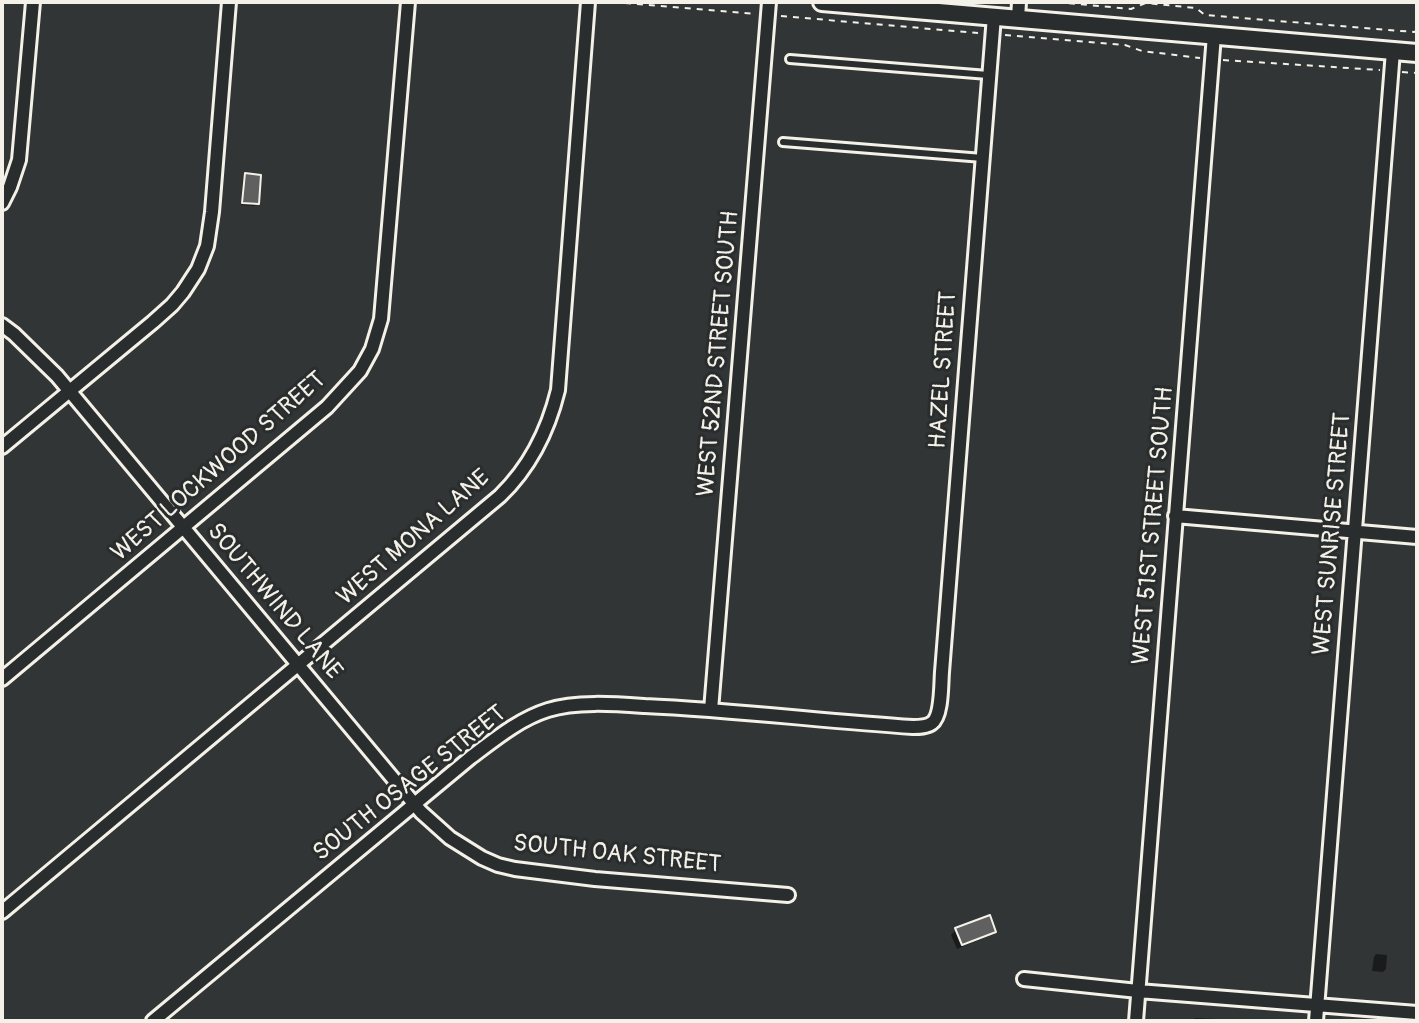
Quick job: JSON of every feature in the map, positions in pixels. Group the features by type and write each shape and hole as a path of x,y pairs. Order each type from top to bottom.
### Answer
{"street":[{"path":"2,203 19,160 33,2"},
{"path":"2,447 159,317 183,292 198,269 207,246 212,212 229,2"},
{"name":"WEST LOCKWOOD STREET","path":"2,679 327,407 360,371 372,349 383,302 408,2"},
{"name":"WEST MONA LANE","path":"2,912 508,488 531,458 548,426 560,375 588,2"},
{"path":"822,2 994,16 1019,10 1214,35 1417,53"},
{"name":"WEST 52ND STREET SOUTH","path":"711,710 769,9"},
{"name":"HAZEL STREET","path":"931,724 939,710 994,16"},
{"name":"WEST 51ST STREET SOUTH","path":"1136,1021 1214,35"},
{"name":"WEST SUNRISE STREET","path":"1316,1021 1393,51"},
{"name":"SOUTHWIND LANE","path":"2,325 29,347 69,390 414,804"},
{"path":"1176,516 1417,537"},
{"name":"SOUTH OSAGE STREET","path":"153,1021 470,758 505,732 548,709 614,704 899,726 922,727 931,724"},
{"name":"SOUTH OAK STREET","path":"414,804 450,838 482,858 515,869 788,895"},
{"path":"1024,979 1417,1013"}],"lane":[{"path":"790,59 988,75"},
{"path":"783,142 983,158"}],"path":[{"path":"613,2 769,9 992,34 1125,45 1142,51 1212,59 1417,73"},
{"path":"1057,2 1131,9 1146,3 1196,8 1205,15 1417,31"}],"building":[{"path":"245,173 261,175 259,204 242,203"},
{"path":"990,915 996,932 962,945 955,928"}]}
